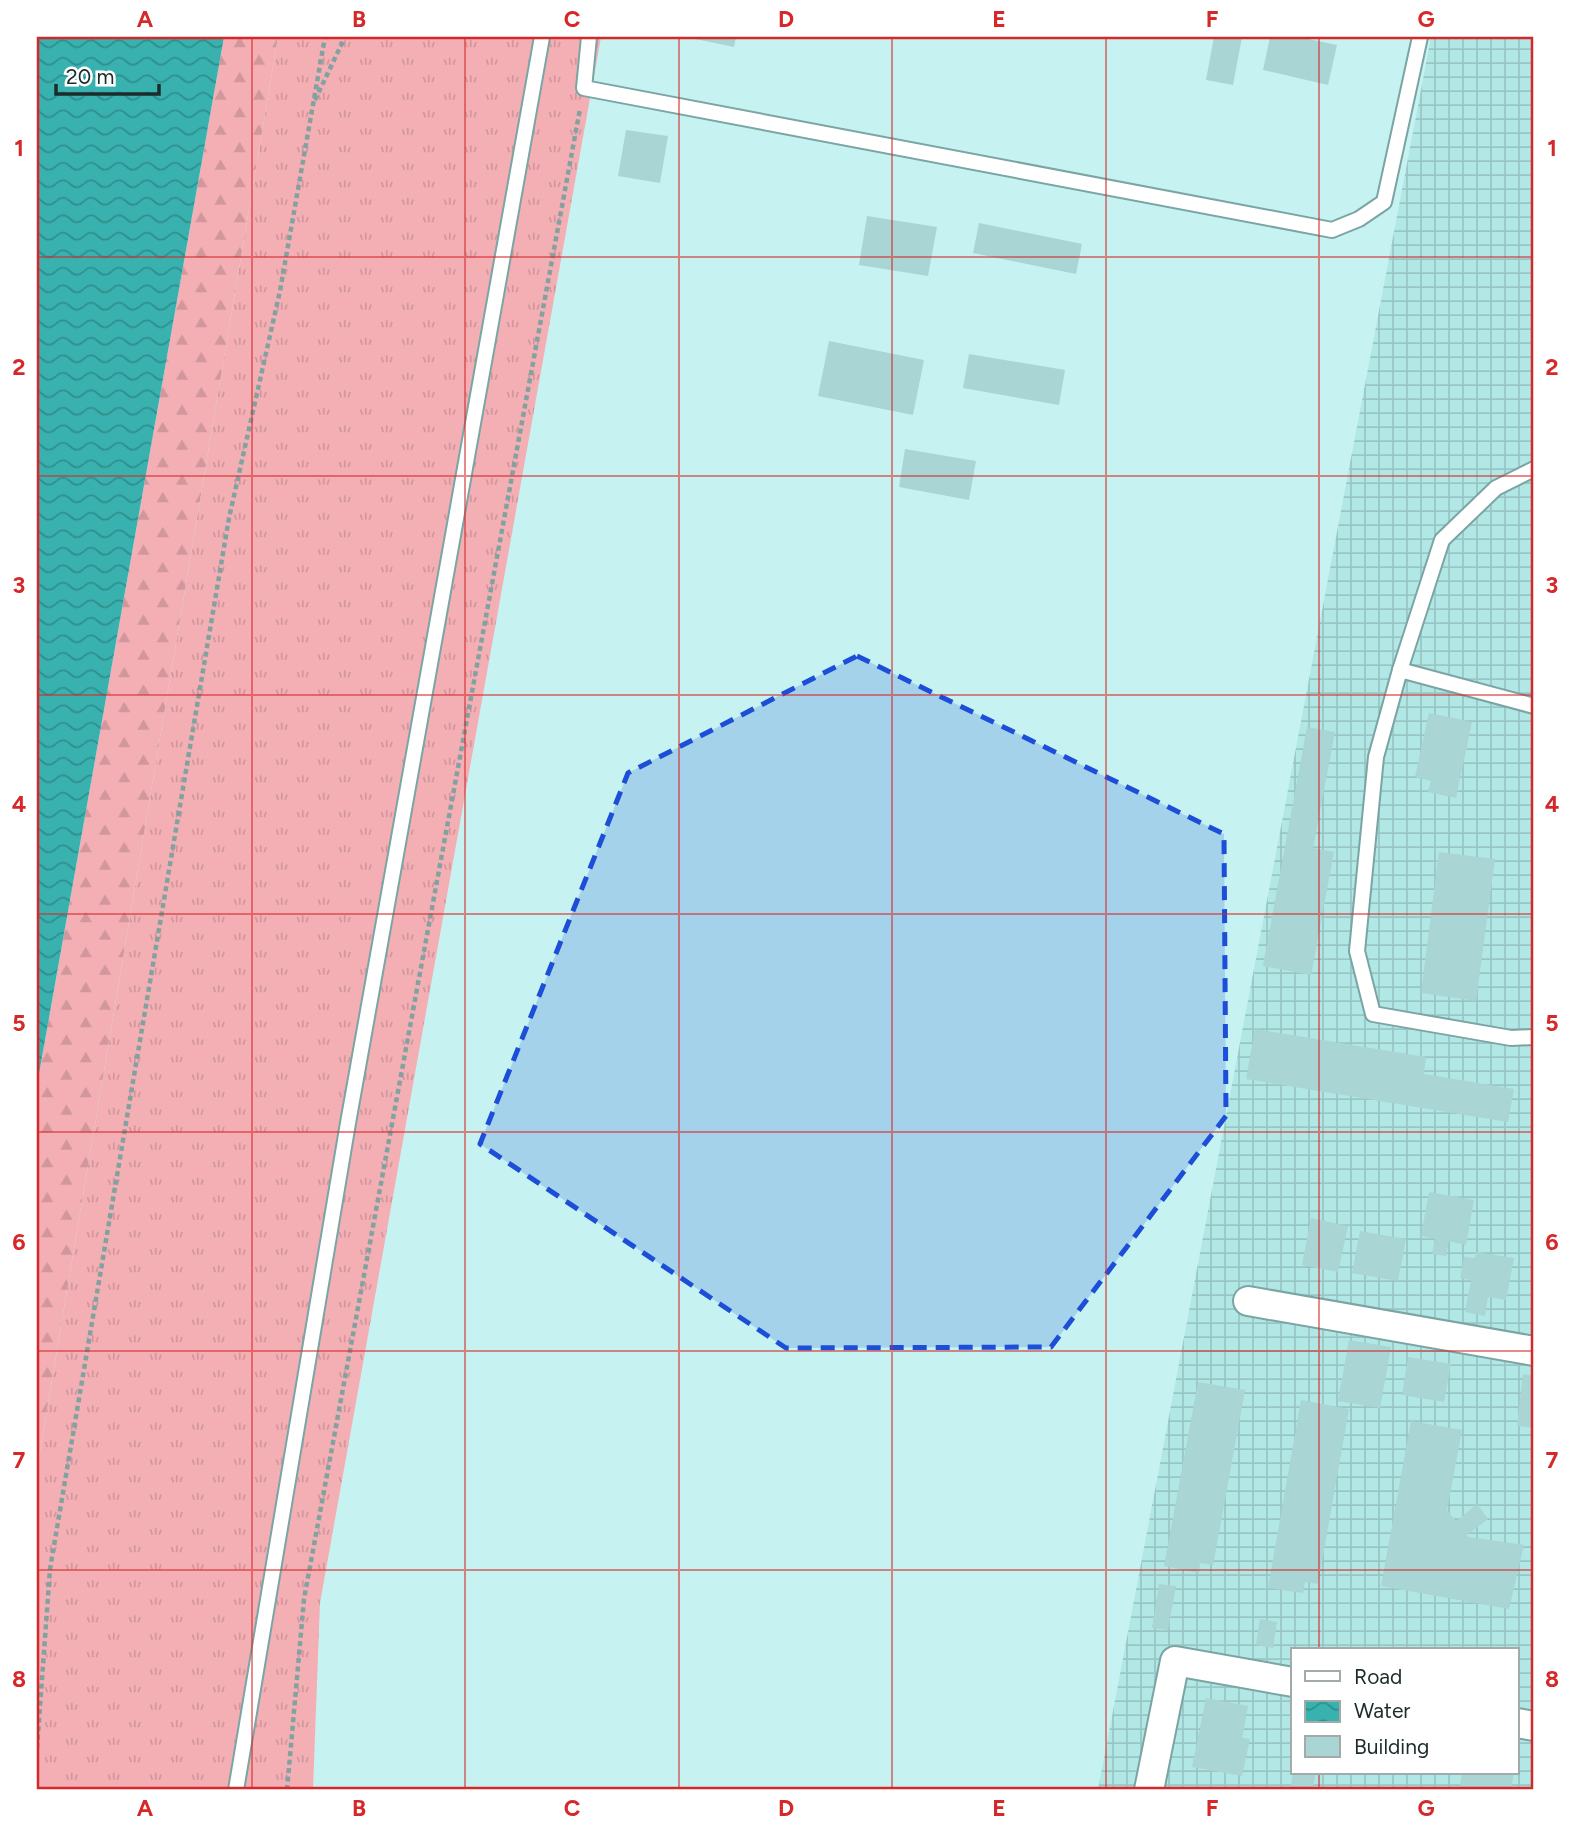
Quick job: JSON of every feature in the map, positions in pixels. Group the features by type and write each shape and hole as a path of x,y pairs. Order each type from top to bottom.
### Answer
{"street":[{"path":"1248,1301 1534,1351"},
{"path":"1149,1790 1175,1661 1291,1682"}],"lane":[{"path":"236,1790 348,1123 542,37"},
{"path":"589,37 584,88 1332,230 1359,219 1384,202 1420,37"},
{"path":"1534,469 1496,488 1442,540 1400,670 1376,757 1357,951 1374,1014 1511,1038 1534,1037"},
{"path":"1400,670 1534,706"}],"path":[{"path":"37,1748 50,1569 229,518 279,290 325,37"},
{"path":"312,107 345,37"},
{"path":"287,1790 303,1599 584,88"}],"highlighted area":[{"path":"857,656 1224,834 1226,1116 1051,1347 786,1348 480,1144 628,773"}],"shaded area":[{"path":"1431,37 1534,37 1534,1790 1098,1790"}],"green space":[{"path":"224,37 278,37 37,1469 37,1085"},
{"path":"278,37 601,37 320,1603 313,1790 37,1790 37,1469"}],"water":[{"path":"37,37 224,37 37,1085"}],"building":[{"path":"686,37 736,37 734,47"},
{"path":"1214,37 1242,37 1233,85 1206,80"},
{"path":"1270,37 1299,37 1337,45 1328,85 1263,70"},
{"path":"626,130 668,136 660,183 618,176"},
{"path":"867,216 937,227 928,276 859,265"},
{"path":"979,223 1082,244 1076,274 973,253"},
{"path":"829,341 924,360 913,415 818,396"},
{"path":"969,354 1065,370 1059,405 963,388"},
{"path":"905,449 976,461 969,500 899,487"},
{"path":"1429,713 1472,722 1456,798 1428,792 1431,781 1415,777"},
{"path":"1307,727 1335,732 1313,848 1334,852 1311,975 1263,966"},
{"path":"1439,852 1495,859 1476,1001 1421,993"},
{"path":"1255,1029 1426,1057 1424,1074 1514,1089 1508,1122 1246,1079"},
{"path":"1429,1192 1474,1200 1466,1245 1449,1241 1446,1256 1432,1254 1435,1239 1421,1236"},
{"path":"1311,1218 1348,1226 1338,1272 1302,1265"},
{"path":"1360,1231 1406,1239 1398,1281 1352,1273"},
{"path":"1476,1252 1514,1258 1506,1300 1488,1297 1485,1316 1465,1312 1471,1280 1460,1278 1464,1257 1475,1258"},
{"path":"1349,1340 1391,1347 1380,1408 1338,1401"},
{"path":"1408,1357 1451,1364 1444,1402 1402,1395"},
{"path":"1523,1374 1534,1376 1534,1428 1517,1426"},
{"path":"1198,1382 1245,1390 1213,1565 1200,1563 1199,1573 1164,1566"},
{"path":"1301,1400 1349,1409 1318,1584 1305,1582 1303,1593 1268,1588"},
{"path":"1411,1421 1462,1430 1447,1510 1456,1521 1477,1504 1488,1519 1467,1535 1524,1545 1509,1609 1381,1586"},
{"path":"1159,1584 1176,1586 1168,1630 1152,1628"},
{"path":"1260,1619 1277,1622 1273,1648 1256,1645"},
{"path":"1206,1698 1248,1706 1242,1738 1250,1739 1242,1776 1192,1767"},
{"path":"1293,1774 1316,1774 1312,1790 1290,1790"},
{"path":"1462,1774 1514,1774 1511,1790 1459,1790"},
{"path":"1377,1786 1394,1789 1394,1790 1376,1790"}]}
